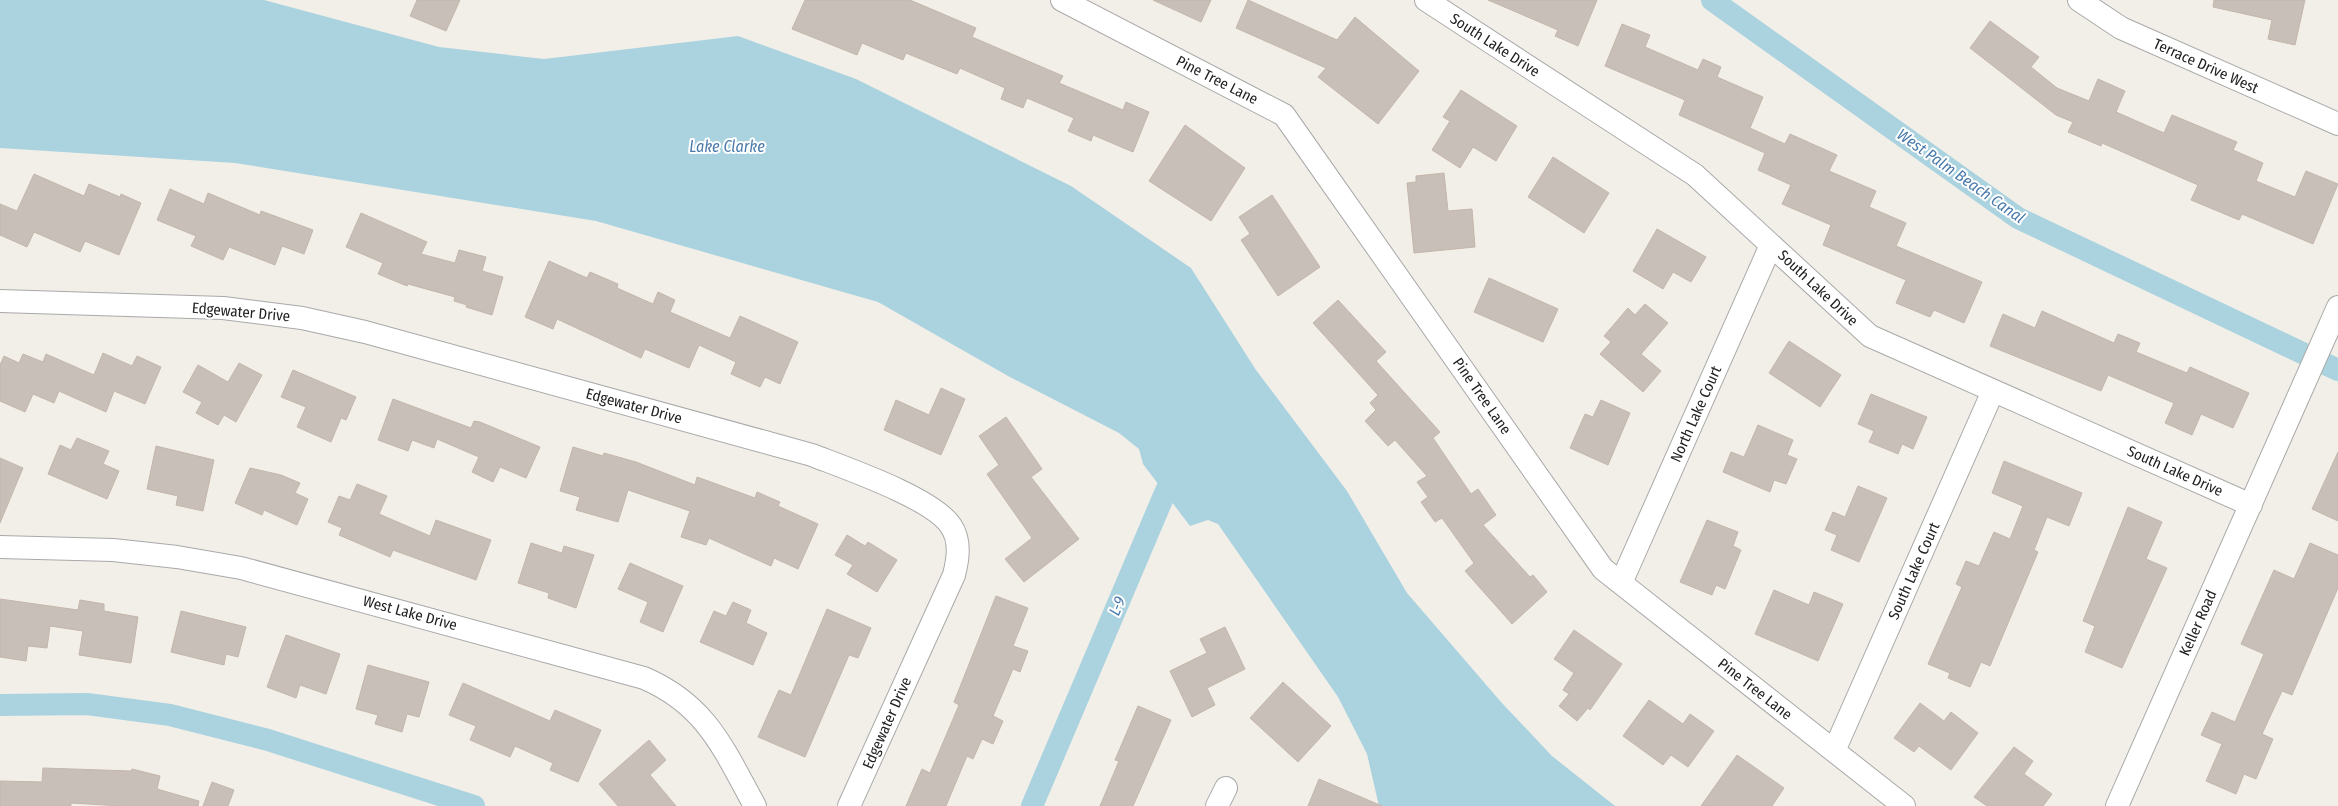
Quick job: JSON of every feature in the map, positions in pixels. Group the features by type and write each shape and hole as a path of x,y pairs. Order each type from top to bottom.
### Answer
{"street":[{"name":"Pine Tree Lane","path":"1062,0 1284,115 1603,569 1904,806"},
{"name":"South Lake Drive","path":"1426,0 1695,175 1870,336 2251,505"},
{"name":"Terrace Drive West","path":"2079,0 2121,28 2338,124"},
{"name":"North Lake Court","path":"1620,583 1770,245"},
{"name":"Edgewater Drive","path":"0,301 223,308 302,318 356,330 812,455 857,472 929,505 942,515 952,528 958,543 958,559 954,575 849,806"},
{"name":"Keller Road","path":"2117,806 2334,315"},
{"name":"South Lake Court","path":"1834,751 1994,391"},
{"name":"West Lake Drive","path":"0,547 113,550 177,557 240,568 644,678 673,692 698,713 717,739 755,806"}],"water":[{"name":"Lake Clarke","path":"0,0 264,0 439,47 544,59 738,36 856,79 1071,186 1191,268 1256,370 1347,491 1407,593 1501,702 1552,756 1615,806 1379,806 1367,754 1338,697 1218,524 1208,520 1190,526 1143,464 1139,449 1119,433 1008,376 878,302 596,221 235,163 0,148"}],"building":[{"path":"417,0 460,0 446,31 410,16"},
{"path":"805,0 910,0 976,28 972,37 1063,76 1059,83 1123,110 1126,102 1149,112 1133,152 1093,135 1091,141 1068,131 1074,118 1027,98 1023,108 1001,99 1005,88 960,68 957,74 906,53 903,60 862,43 857,55 792,29"},
{"path":"1153,0 1211,0 1201,22"},
{"path":"1248,0 1337,40 1355,17 1419,71 1378,124 1318,77 1326,68 1236,28"},
{"path":"1488,0 1597,0 1578,46 1555,36 1558,30"},
{"path":"2214,0 2305,0 2295,45 2268,39 2272,20 2213,7"},
{"path":"1990,21 2039,57 2031,67 2057,88 2089,101 2098,79 2125,91 2116,112 2164,133 2172,115 2237,142 2233,150 2263,163 2256,181 2295,197 2306,171 2338,184 2313,244 2242,214 2239,220 2191,200 2198,185 2102,143 2101,146 2068,132 2073,122 2056,115 1970,48"},
{"path":"1622,24 1650,35 1645,47 1698,70 1703,59 1721,67 1717,77 1763,97 1750,128 1785,144 1790,134 1837,155 1829,171 1876,191 1869,207 1906,223 1896,246 1982,282 1964,323 1934,310 1930,317 1896,303 1906,280 1823,245 1831,225 1782,204 1791,185 1758,170 1765,153 1679,115 1685,100 1605,66"},
{"path":"1461,90 1517,126 1496,161 1473,147 1460,168 1432,150 1450,121 1443,117"},
{"path":"1185,125 1245,168 1211,221 1149,181"},
{"path":"1553,157 1609,193 1584,233 1528,197"},
{"path":"1444,173 1448,211 1472,209 1475,247 1414,253 1407,183 1416,182 1416,176"},
{"path":"34,174 84,196 89,184 120,197 121,194 141,203 119,255 85,241 80,252 34,232 27,247 0,235 0,204 17,211"},
{"path":"170,189 204,204 208,193 260,215 261,211 313,230 304,254 282,246 275,265 229,247 223,260 191,246 196,236 157,220"},
{"path":"1272,195 1320,267 1278,296 1241,240 1250,234 1239,217"},
{"path":"361,213 427,242 421,254 455,263 459,250 486,257 482,271 503,277 492,315 466,307 467,305 454,301 455,297 408,284 407,286 378,274 383,263 346,247"},
{"path":"1657,229 1706,257 1691,282 1673,272 1663,289 1633,271"},
{"path":"549,261 587,278 590,272 618,284 617,288 653,304 658,292 675,300 670,312 730,338 740,316 798,342 780,384 765,377 760,387 731,374 736,362 699,345 689,368 645,349 641,358 557,319 553,329 525,317"},
{"path":"1489,278 1558,309 1543,342 1474,312"},
{"path":"1338,300 1386,352 1376,361 1440,432 1433,438 1471,494 1478,489 1496,515 1483,525 1530,577 1533,575 1547,592 1512,624 1465,571 1474,563 1442,518 1435,522 1421,502 1428,497 1417,482 1427,476 1395,440 1388,446 1365,421 1376,410 1370,403 1378,395 1313,323"},
{"path":"1645,304 1668,323 1641,354 1661,371 1643,392 1600,354 1611,342 1604,336 1628,308 1635,315"},
{"path":"2042,311 2114,343 2118,334 2140,343 2136,352 2187,373 2190,367 2249,393 2233,428 2201,414 2192,435 2165,423 2174,403 2108,375 2101,391 1990,346 2003,314 2035,328"},
{"path":"1789,341 1841,375 1820,407 1769,373"},
{"path":"103,353 132,366 137,356 161,367 145,404 114,391 106,412 59,391 54,403 33,394 25,412 0,401 0,365 4,356 19,363 23,354 43,362 46,354 94,375"},
{"path":"239,363 262,375 236,422 224,415 218,425 196,413 202,402 183,392 198,365 228,382"},
{"path":"293,370 356,397 346,420 341,418 331,442 297,427 306,407 281,397"},
{"path":"941,388 965,399 941,455 884,430 896,400 929,415"},
{"path":"1871,394 1927,417 1913,449 1902,444 1898,454 1869,442 1874,431 1858,424"},
{"path":"393,399 471,428 474,421 480,422 540,447 526,478 500,467 493,482 472,472 479,457 437,439 434,448 412,440 408,451 378,440"},
{"path":"1601,400 1630,413 1608,465 1570,448 1585,414 1593,417"},
{"path":"1006,417 1042,469 1031,477 1079,539 1024,582 1005,559 1032,538 987,474 999,465 979,436"},
{"path":"1758,425 1793,440 1787,455 1797,459 1786,484 1774,480 1770,492 1723,472 1731,452 1744,457"},
{"path":"77,438 109,451 103,464 119,471 107,499 48,474 60,445 71,450"},
{"path":"156,446 214,460 203,511 176,505 178,496 147,489"},
{"path":"573,447 603,456 604,453 636,462 695,485 697,477 755,498 757,492 780,502 778,506 818,524 798,569 774,558 771,566 709,538 706,545 681,537 690,511 628,490 618,522 576,510 580,497 560,491"},
{"path":"2338,452 2338,521 2312,509"},
{"path":"0,458 23,468 0,523"},
{"path":"2004,461 2082,493 2069,526 2047,517 2034,550 2038,552 1990,666 1981,662 1970,687 1948,678 1950,673 1928,664 1962,587 1956,584 1966,561 1979,566 1994,532 2010,539 2023,506 1992,493"},
{"path":"250,468 281,475 300,483 295,493 308,499 297,525 264,510 262,515 235,503"},
{"path":"357,484 387,496 379,514 430,536 436,520 491,540 476,580 393,550 390,557 339,535 342,528 328,522 339,496 350,500"},
{"path":"1858,486 1887,498 1859,562 1831,550 1837,535 1825,530 1833,512 1845,517"},
{"path":"2128,507 2162,522 2146,559 2167,568 2122,668 2085,652 2095,626 2083,621"},
{"path":"1707,520 1738,532 1733,546 1741,550 1725,589 1716,585 1712,595 1680,582"},
{"path":"847,535 865,546 868,542 897,560 877,592 847,574 853,565 835,555"},
{"path":"531,543 562,553 564,546 594,555 576,608 548,598 549,593 518,583"},
{"path":"2310,543 2338,555 2338,588 2292,695 2282,691 2262,734 2273,739 2256,779 2244,774 2236,794 2206,781 2222,744 2201,735 2212,712 2235,722 2264,654 2241,644 2274,570 2294,579"},
{"path":"630,563 683,586 663,632 640,622 648,602 618,589"},
{"path":"1774,590 1809,605 1814,592 1843,604 1818,661 1755,634"},
{"path":"996,596 1028,608 1013,646 1028,651 1020,672 1013,669 993,716 1003,721 993,744 982,739 973,759 967,756 946,806 906,806 922,769 930,773 959,705 954,702"},
{"path":"0,599 78,610 80,600 104,604 104,611 138,617 131,663 79,655 83,631 50,626 47,648 28,646 26,661 0,657"},
{"path":"733,602 751,610 746,623 767,633 753,665 700,642 714,611 726,616"},
{"path":"827,609 871,628 858,658 849,655 805,757 758,737 779,690 791,695"},
{"path":"181,611 246,627 238,657 226,654 224,665 171,652"},
{"path":"1225,627 1245,669 1207,688 1215,705 1192,717 1170,671 1207,653 1200,639"},
{"path":"1574,630 1622,664 1590,710 1588,708 1577,721 1559,706 1569,694 1563,690 1574,673 1554,659"},
{"path":"286,635 340,654 326,694 300,685 296,698 267,687"},
{"path":"368,665 429,682 419,717 407,714 402,732 375,724 378,715 356,709"},
{"path":"1283,682 1331,726 1298,762 1250,718"},
{"path":"463,683 550,721 555,710 601,730 578,782 550,770 553,763 515,746 510,757 470,740 476,726 449,715"},
{"path":"1649,700 1683,724 1690,714 1714,731 1688,767 1671,755 1663,765 1623,736"},
{"path":"1920,703 1944,721 1951,712 1978,733 1951,770 1919,746 1914,752 1894,738"},
{"path":"1138,706 1171,720 1133,806 1100,806 1119,761 1115,760"},
{"path":"649,740 666,760 650,775 676,806 618,806 599,784"},
{"path":"2014,747 2033,761 2024,774 2052,794 2043,806 1987,806 1974,797"},
{"path":"1737,755 1784,788 1772,806 1701,806"},
{"path":"43,768 131,771 132,769 160,776 157,789 199,801 198,806 121,806 71,803 71,806 0,806 0,781 42,782"},
{"path":"1319,779 1382,806 1308,806"},
{"path":"212,782 234,790 228,806 203,806"}],"waterway":[{"name":"West Palm Beach Canal","path":"1712,0 2018,218 2338,370"},
{"name":"L-9","path":"1032,806 1165,493 1179,465"},
{"path":"0,705 87,704 170,715 268,740 474,806"}]}
